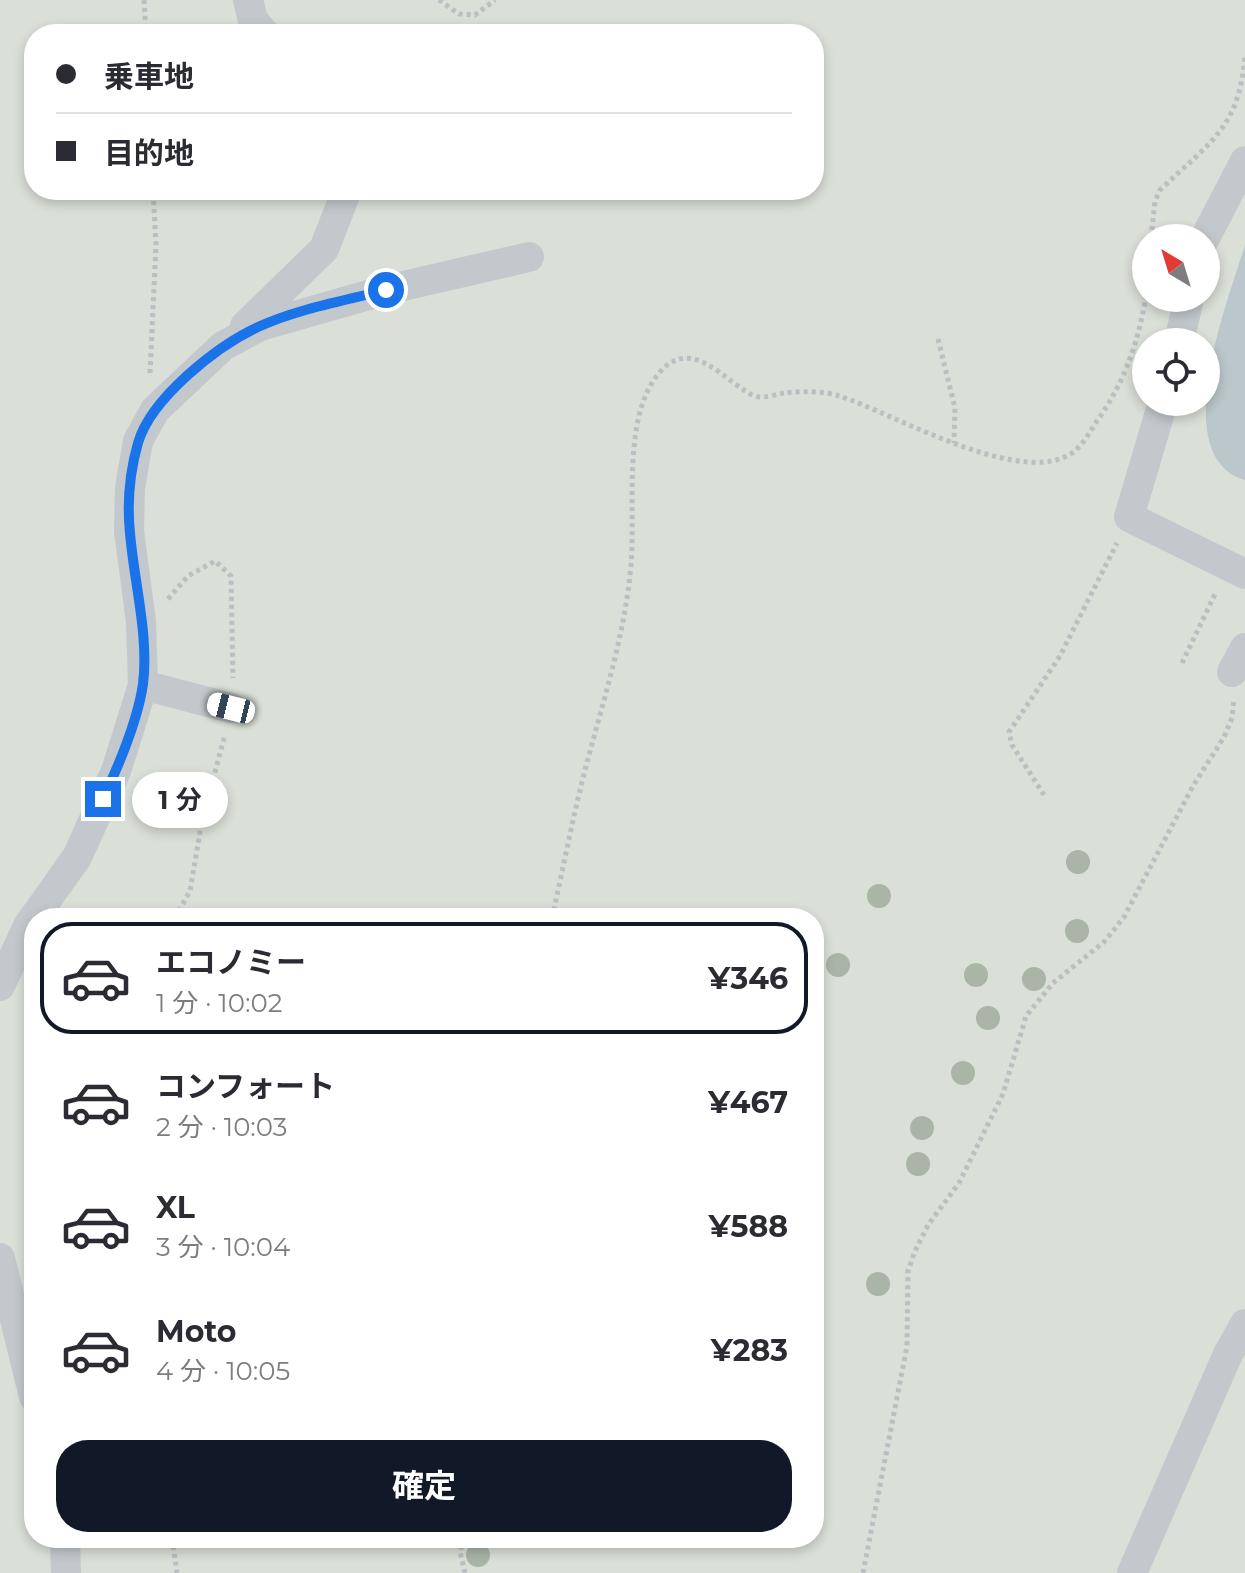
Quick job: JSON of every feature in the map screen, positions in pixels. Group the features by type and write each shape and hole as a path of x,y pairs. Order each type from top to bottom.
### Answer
{"lane":[{"path":"248,0 256,24"},
{"path":"1212,224 1245,161"},
{"path":"41,908 77,857 116,771 143,685 141,622 129,531 130,488 138,441 155,410 324,249 343,200"},
{"path":"223,346 260,326 308,311 529,257"},
{"path":"1159,416 1129,517 1237,569"},
{"path":"143,685 231,708"},
{"path":"0,986 24,935"},
{"path":"0,1258 24,1356"},
{"path":"1132,1573 1228,1354 1245,1324"},
{"path":"65,1548 66,1573"}],"path":[{"path":"144,0 145,24"},
{"path":"439,0 459,14 475,15 495,0"},
{"path":"1153,224 1155,201 1160,190 1226,125 1236,109 1245,54"},
{"path":"154,200 156,245 150,383 155,410"},
{"path":"554,908 607,694 631,566 636,431 642,398 664,367 677,360 714,365 757,396 785,393 837,395 954,443 1022,462 1053,461 1078,449 1106,409 1132,356 1142,312"},
{"path":"938,339 955,408 954,443"},
{"path":"1044,795 1012,745 1009,732 1060,656 1094,593 1129,517"},
{"path":"1182,663 1237,569"},
{"path":"863,1573 907,1346 908,1271 915,1251 928,1225 959,1183 1003,1094 1026,1016 1053,983 1104,942 1124,917 1193,786 1224,737 1232,718 1238,660"},
{"path":"173,1548 177,1573"},
{"path":"461,1548 465,1573"}],"shaded area":[{"path":"0,0 1245,0 1245,1573 0,1573"},
{"path":"1245,245 1245,480 1221,465 1209,441 1207,416 1220,416 1219,328"}],"route":[{"path":"103,799 116,771 143,685 141,622 129,531 130,488 138,441 155,410 223,346 260,326 386,290"}]}
